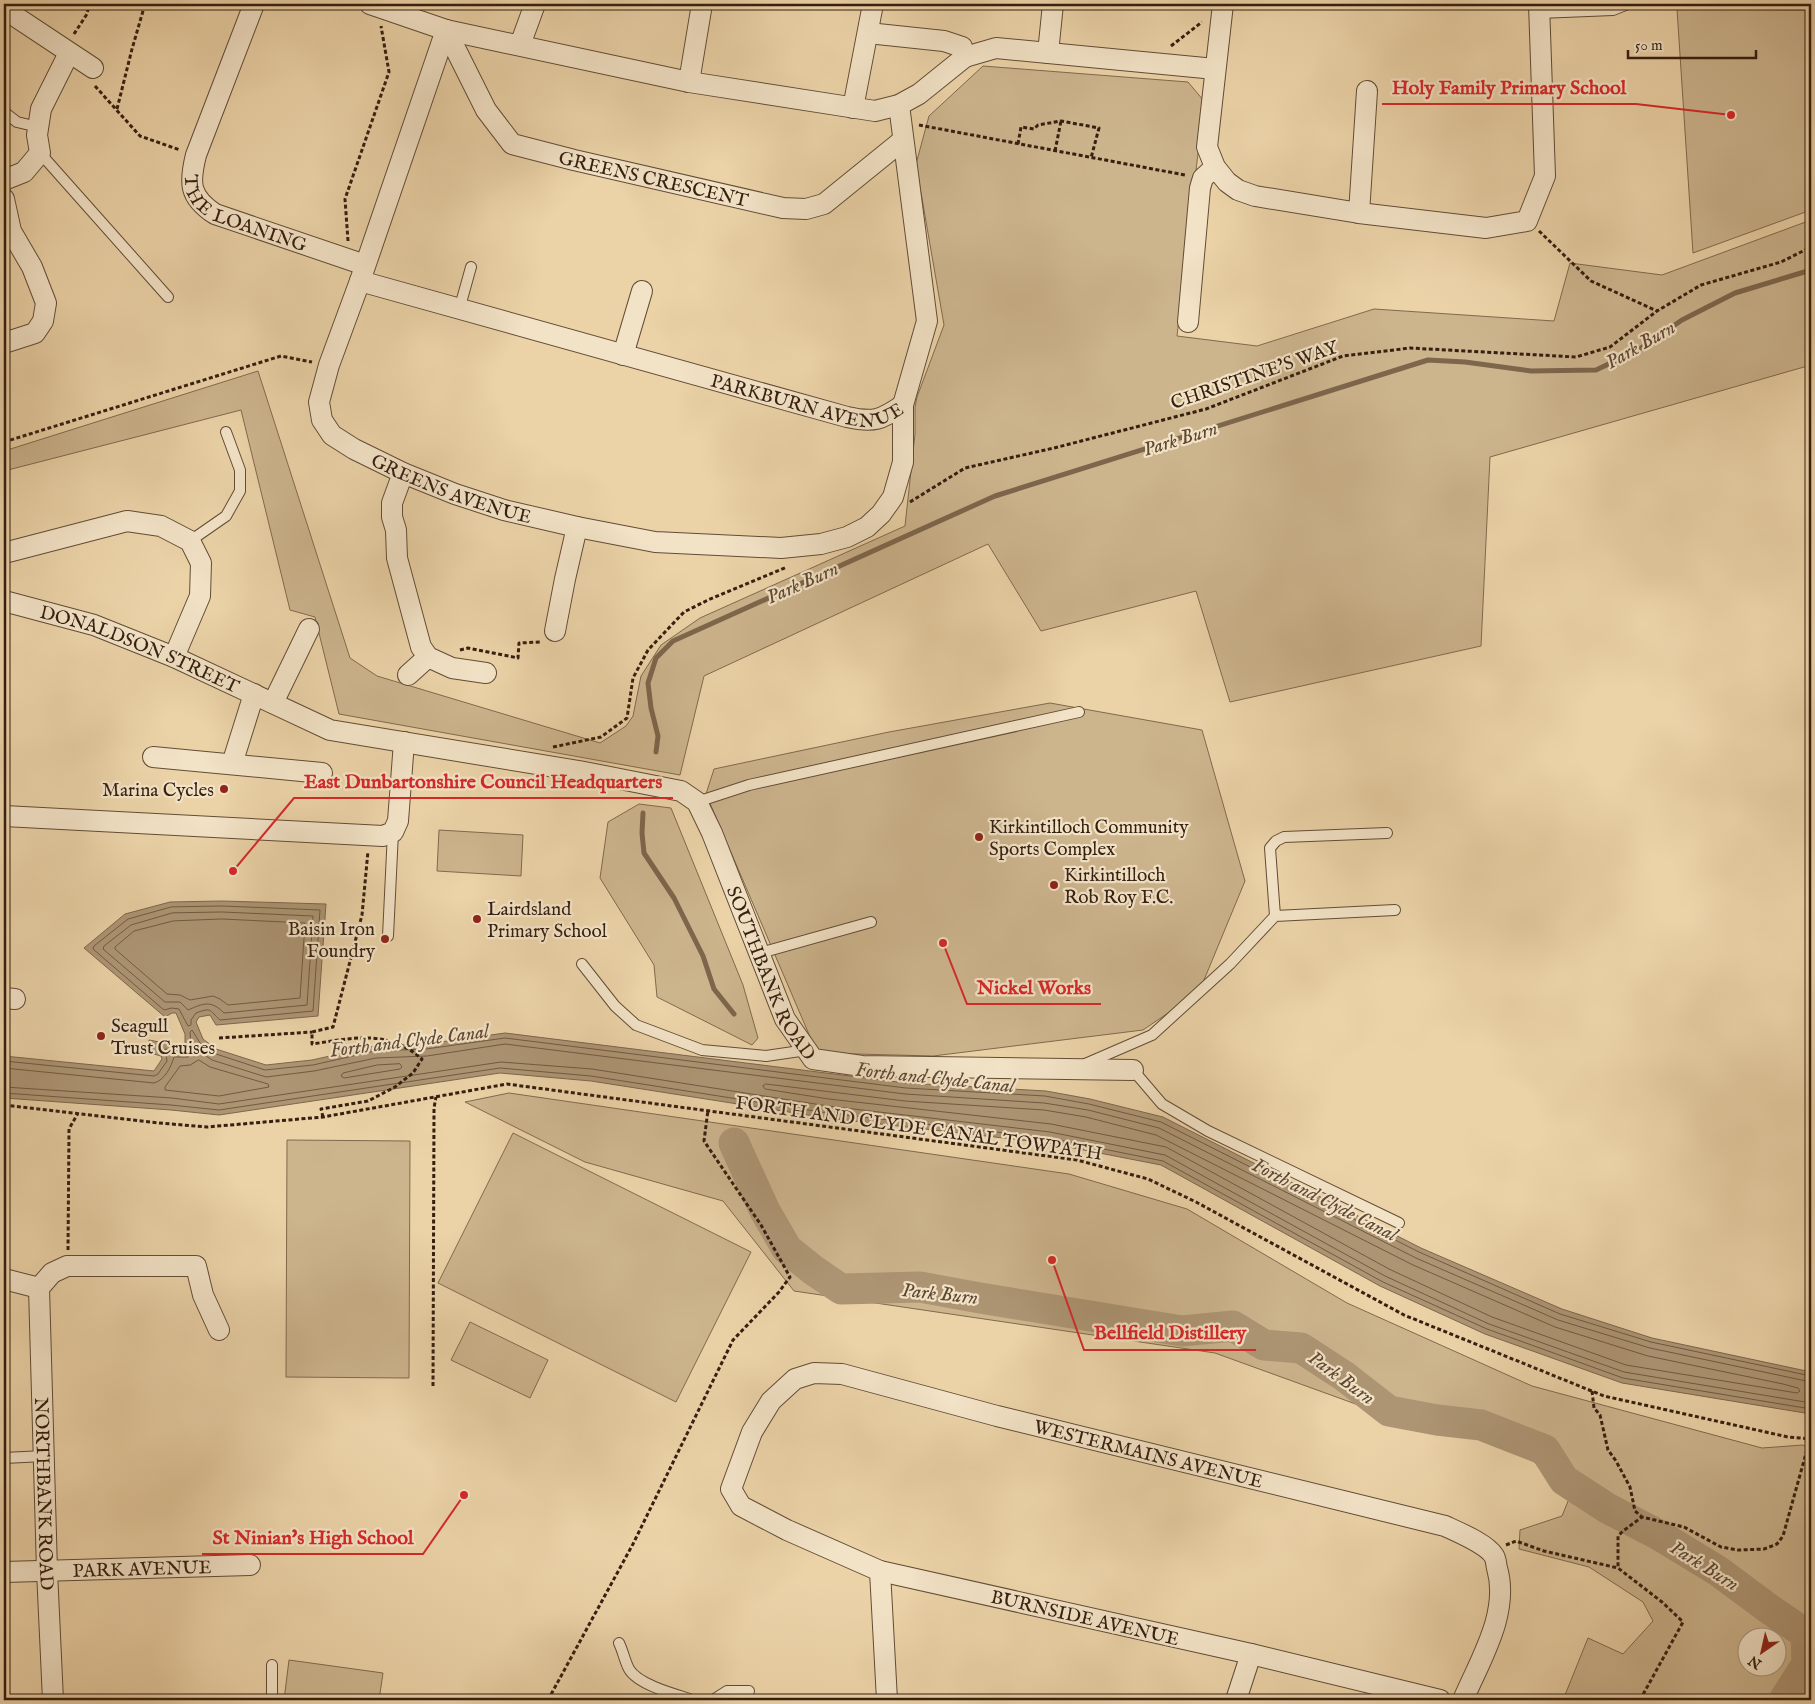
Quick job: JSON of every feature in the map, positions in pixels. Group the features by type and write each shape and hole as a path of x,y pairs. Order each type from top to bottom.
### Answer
{"street":[{"name":"THE LOANING","path":"254,4 196,155 191,177 193,191 204,207 215,214 358,269"},
{"path":"520,45 535,4"},
{"path":"689,82 702,4"},
{"path":"853,108 873,4"},
{"path":"1048,53 1053,4"},
{"path":"373,5 446,30 689,82 875,111 901,122 919,94 964,57 996,48 1215,69"},
{"path":"1188,322 1200,188 1209,172 1207,147 1223,5"},
{"path":"1209,172 1238,190 1247,193 1359,213 1486,228 1527,221 1545,176 1539,8"},
{"path":"4,9 93,68"},
{"name":"GREENS CRESCENT","path":"446,30 486,110 512,144 783,208 806,209 824,204 901,122"},
{"name":"GREENS AVENUE","path":"446,30 358,269 329,365 319,402 322,420 332,435 354,449 403,473 455,494 504,510 577,528 655,542 781,548 821,544 846,537 867,527 881,514 893,497 903,462 903,405"},
{"path":"868,33 944,41 962,47 964,57"},
{"path":"4,180 24,172 40,154 37,135 41,109 66,51"},
{"path":"1359,213 1367,91"},
{"name":"PARKBURN AVENUE","path":"358,269 459,310 866,421 885,417 903,405 927,321 901,122"},
{"path":"4,199 11,231 32,267 46,303 43,321 35,333 4,343"},
{"path":"623,355 642,292"},
{"path":"403,473 392,503 392,517 396,530 397,558 421,647 428,656 452,668 486,673"},
{"path":"4,553 127,522 161,526 190,541 201,563 200,596 174,657"},
{"path":"555,631 577,528"},
{"name":"DONALDSON STREET","path":"4,601 94,626 174,657 330,730 579,771 689,797"},
{"path":"273,703 309,629"},
{"path":"408,675 428,656"},
{"path":"232,764 254,694"},
{"path":"4,816 383,836 393,832 398,821 404,742"},
{"path":"153,757 322,772"},
{"name":"SOUTHBANK ROAD","path":"689,797 712,833 785,1019 813,1059 862,1066 1133,1070"},
{"path":"4,1279 39,1288 52,1273 68,1266 196,1266 203,1295 219,1330"},
{"name":"NORTHBANK ROAD","path":"39,1288 53,1700"},
{"name":"WESTERMAINS AVENUE","path":"741,1506 732,1489 752,1432 771,1401 795,1379 814,1373 842,1374 997,1416 1445,1526 1468,1537 1494,1556"},
{"name":"BURNSIDE AVENUE","path":"741,1506 787,1530 880,1571 1251,1654 1440,1700"},
{"path":"1463,1700 1495,1626 1501,1595 1499,1574 1494,1556"},
{"name":"PARK AVENUE","path":"4,1572 250,1566"},
{"path":"880,1571 887,1700"},
{"path":"1236,1700 1251,1654"}],"lane":[{"path":"1539,8 1613,10 1628,4"},
{"path":"4,112 17,122 38,127"},
{"path":"40,154 168,297"},
{"path":"459,310 471,267"},
{"path":"190,541 226,516 240,491 240,470 226,432"},
{"path":"689,797 1079,712"},
{"path":"388,936 393,832"},
{"path":"1275,916 1270,848 1276,841 1284,837 1387,833"},
{"path":"1073,1069 1152,1035 1230,964 1275,916 1395,910"},
{"path":"760,953 871,922"},
{"path":"582,964 614,1006 636,1025 702,1050 766,1056 807,1050"},
{"path":"1133,1070 1162,1104 1208,1131 1399,1224"},
{"path":"4,1458 44,1456"},
{"path":"618,1643 630,1670 646,1683 668,1693 693,1700"},
{"path":"272,1665 272,1700"},
{"path":"713,1700 726,1692 749,1691"}],"path":[{"path":"66,51 87,14 89,4"},
{"path":"117,109 145,4"},
{"path":"358,269 345,199 390,72 373,5"},
{"path":"1150,62 1223,5"},
{"path":"93,68 93,83 140,136 196,155"},
{"path":"1018,144 1021,127 1034,129 1038,125 1061,121 1098,128 1092,158"},
{"path":"1055,150 1061,121"},
{"path":"901,122 1092,158 1209,172"},
{"path":"1527,221 1591,282 1657,311"},
{"name":"CHRISTINE'S WAY","path":"906,504 965,468 1054,448 1206,409 1343,356 1410,348 1576,358 1610,347 1657,311 1701,284 1781,262 1811,247"},
{"path":"4,442 281,356 329,365"},
{"path":"546,748 601,737 627,718 633,678 648,650 684,612 789,566"},
{"path":"459,651 468,648 518,658 520,643 540,643 555,631"},
{"path":"219,1038 312,1032 333,1027 362,915 369,836"},
{"path":"312,1032 312,1044 358,1037 384,1039 410,1048 422,1059 413,1074 395,1087 368,1100 321,1109 323,1117"},
{"name":"FORTH AND CLYDE CANAL TOWPATH","path":"4,1105 159,1124 207,1127 323,1117 507,1084 1077,1160 1148,1179 1196,1202 1404,1315 1604,1396 1778,1434 1811,1439"},
{"path":"433,1386 434,1117 436,1097"},
{"path":"548,1700 633,1544 733,1340 779,1292 790,1277 762,1225 704,1141 708,1110"},
{"path":"68,1266 69,1129 78,1113"},
{"path":"1592,1391 1594,1408 1600,1415 1608,1450 1630,1487 1635,1512 1640,1517 1684,1527 1721,1547 1752,1550 1764,1549 1776,1544 1783,1536 1811,1439"},
{"path":"1618,1568 1618,1536 1640,1517"},
{"path":"1494,1556 1509,1542 1516,1541 1544,1551 1618,1568 1662,1602 1683,1622 1640,1700"}],"shaded area":[{"path":"1677,9 1811,10 1811,210 1693,253"},
{"path":"983,66 1188,82 1204,101 1177,336 1257,346 1374,309 1554,321 1570,263 1662,275 1811,220 1811,365 1490,457 1481,646 1230,702 1196,591 1041,631 988,544 704,676 680,775 339,714 315,617 290,610 241,410 4,471 4,451 258,371 350,658 377,676 600,743 626,726 633,716 641,676 661,645 700,618 905,526 915,434 915,407 944,325 916,164 929,116"},
{"name":"Kirkintilloch Community Sports Complex","path":"1050,703 1202,730 1245,881 1199,992 1143,1030 933,1056 817,1053 706,794 714,769 889,732"},
{"path":"639,804 671,808 743,985 758,1038 752,1045 657,997 654,965 600,878 608,822"},
{"path":"439,830 523,835 521,876 437,871"},
{"path":"509,1093 1069,1174 1187,1209 1347,1303 1532,1386 1762,1448 1803,1445 1811,1450 1811,1700 1563,1700 1588,1638 1623,1654 1653,1621 1643,1602 1589,1567 1519,1549 1520,1530 1562,1516 1573,1489 1564,1485 1507,1441 1430,1431 1215,1353 794,1291 723,1201 585,1162 465,1102"},
{"path":"513,1133 751,1252 676,1402 438,1283"},
{"path":"287,1140 410,1141 409,1378 286,1377"},
{"path":"470,1322 548,1360 530,1398 451,1360"},
{"path":"289,1660 383,1673 379,1700 284,1700"}],"water":[{"path":"222,901 326,904 318,1016 216,1025 210,1015 199,1017 196,1022 203,1039 216,1049 266,1065 312,1060 375,1046 426,1044 505,1033 906,1083 1046,1091 1090,1099 1163,1117 1421,1248 1562,1309 1652,1338 1811,1372 1811,1414 1622,1383 1485,1334 1380,1286 1161,1165 1048,1143 827,1118 591,1081 500,1073 219,1115 4,1098 4,1056 154,1071 162,1059 161,1056 147,1052 149,1040 185,1047 185,1034 176,1013 165,1017 84,948 125,914 170,902"}],"waterway":[{"name":"Park Burn","path":"656,752 658,736 651,708 648,683 656,658 673,641 995,496 1428,360 1465,362 1531,371 1596,370 1638,350 1682,320 1735,293 1811,270"},
{"name":"Park Burn","path":"643,813 644,853 674,898 703,956 714,989 734,1014"},
{"name":"Park Burn","path":"734,1143 765,1211 787,1249 841,1289 920,1287 1182,1331 1233,1326 1264,1345 1301,1348 1344,1376 1389,1411 1437,1420 1481,1425 1545,1450 1564,1480 1607,1508 1659,1535 1718,1571 1806,1634 1807,1664 1784,1700"}],"place":[{"name":"Holy Family Primary School","path":"1731,115"},
{"name":"Marina Cycles","path":"224,789"},
{"name":"Kirkintilloch Community Sports Complex","path":"979,837"},
{"name":"East Dunbartonshire Council Headquarters","path":"233,871"},
{"name":"Kirkintilloch Rob Roy F.C.","path":"1054,885"},
{"name":"Lairdsland Primary School","path":"477,919"},
{"name":"Baisin Iron Foundry","path":"385,939"},
{"name":"Nickel Works","path":"943,943"},
{"name":"Seagull Trust Cruises","path":"101,1036"},
{"name":"Bellfield Distillery","path":"1052,1260"},
{"name":"St Ninian's High School","path":"464,1495"}],"water label":[{"name":"Forth and Clyde Canal","path":"409,1040"},
{"name":"Forth and Clyde Canal","path":"935,1077"},
{"name":"Forth and Clyde Canal","path":"1325,1199"}]}
